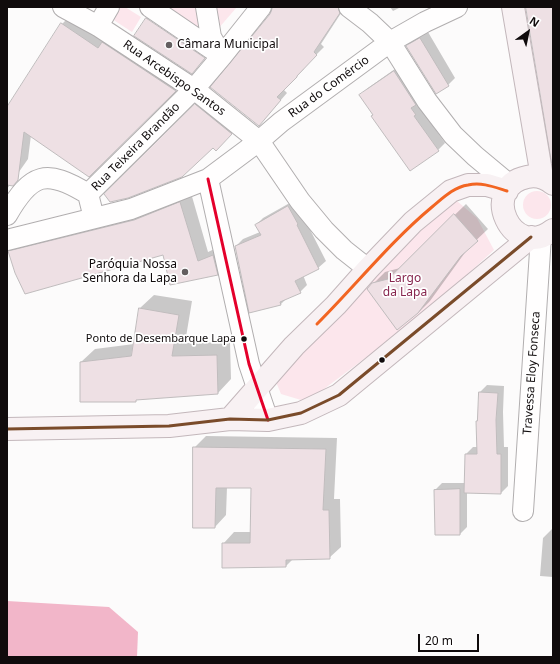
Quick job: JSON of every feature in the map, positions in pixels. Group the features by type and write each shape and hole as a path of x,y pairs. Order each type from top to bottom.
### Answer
{"main road":[{"path":"513,7 550,181 532,176 522,178 509,188 503,201 502,211 506,221 512,229 521,235 542,234"},
{"path":"230,419 258,389 294,346 336,305 413,222 451,191 468,185 487,185 509,188"},
{"path":"7,428 169,426 230,419 268,420 301,413 339,395 542,234"}],"street":[{"name":"Rua Arcebispo Santos","path":"63,7 98,26 194,89 260,141 300,201 324,230 344,250 368,269"},
{"path":"98,26 109,7"},
{"path":"150,7 222,56"},
{"path":"206,7 211,37 222,56"},
{"name":"Rua Teixeira Brandão","path":"94,218 88,194 194,89 261,7"},
{"path":"349,7 370,23 390,42 427,101 453,135 509,188"},
{"name":"Rua do Comércio","path":"7,240 131,209 208,179 260,141 281,122 390,42 425,22 457,7"},
{"path":"7,215 18,197 32,181 52,177 71,184 88,194"},
{"path":"208,179 249,364 268,420"},
{"name":"Travessa Eloy Fonseca","path":"523,511 542,234"}],"green space":[{"path":"116,7 125,7 141,17 132,32 109,17"},
{"path":"160,7 237,7 211,37"},
{"path":"537,191 547,195 551,205 547,215 537,219 527,215 523,205 527,195"},
{"name":"Largo da Lapa","path":"457,201 477,218 494,250 424,314 316,395 301,400 281,394 276,382 289,356 449,202"}],"shaded area":[{"path":"7,601 109,607 138,632 137,657 7,657"}],"building":[{"path":"273,7 338,7 340,13 314,52 317,55 277,97 281,100 259,126 210,87 270,14"},
{"path":"526,7 553,7 553,163 552,163"},
{"name":"Câmara Municipal","path":"146,18 205,58 192,74 134,36"},
{"path":"61,23 98,48 102,42 176,91 89,177 24,132 18,180 13,186 7,185 7,107"},
{"path":"420,38 449,86 436,94 406,46"},
{"path":"394,71 416,105 411,108 416,115 414,116 439,151 410,171 371,116 373,115 359,95"},
{"path":"195,104 232,134 216,151 213,148 182,177 128,198 110,202 104,194"},
{"path":"180,202 198,261 213,255 218,275 170,285 163,255 25,294 15,273 8,251 134,220"},
{"path":"288,206 319,269 295,281 301,293 280,302 281,305 249,313 235,246 261,235 255,225"},
{"path":"454,214 478,241 461,256 418,313 397,330 367,289 372,283 388,279"},
{"path":"139,308 179,315 172,356 217,355 218,394 136,400 136,402 80,402 80,362 131,356"},
{"path":"479,392 498,393 496,420 497,454 501,454 501,494 464,493 465,454 477,454 476,421"},
{"path":"193,447 326,449 323,510 329,510 330,559 286,560 286,567 222,568 222,543 250,543 251,488 216,488 215,528 193,528"},
{"path":"460,489 460,535 435,535 434,490"}],"transit line":[{"path":"208,179 249,364 268,420"},
{"path":"317,324 387,249 417,220 449,193 463,186 473,184 488,185 507,191"},
{"path":"7,429 169,426 230,419 268,420 301,413 339,395 531,237"}],"place":[{"name":"Câmara Municipal","path":"169,45"},
{"name":"Paróquia Nossa Senhora da Lapa","path":"185,272"},
{"name":"Ponto de Desembarque Lapa","path":"244,339"}]}
